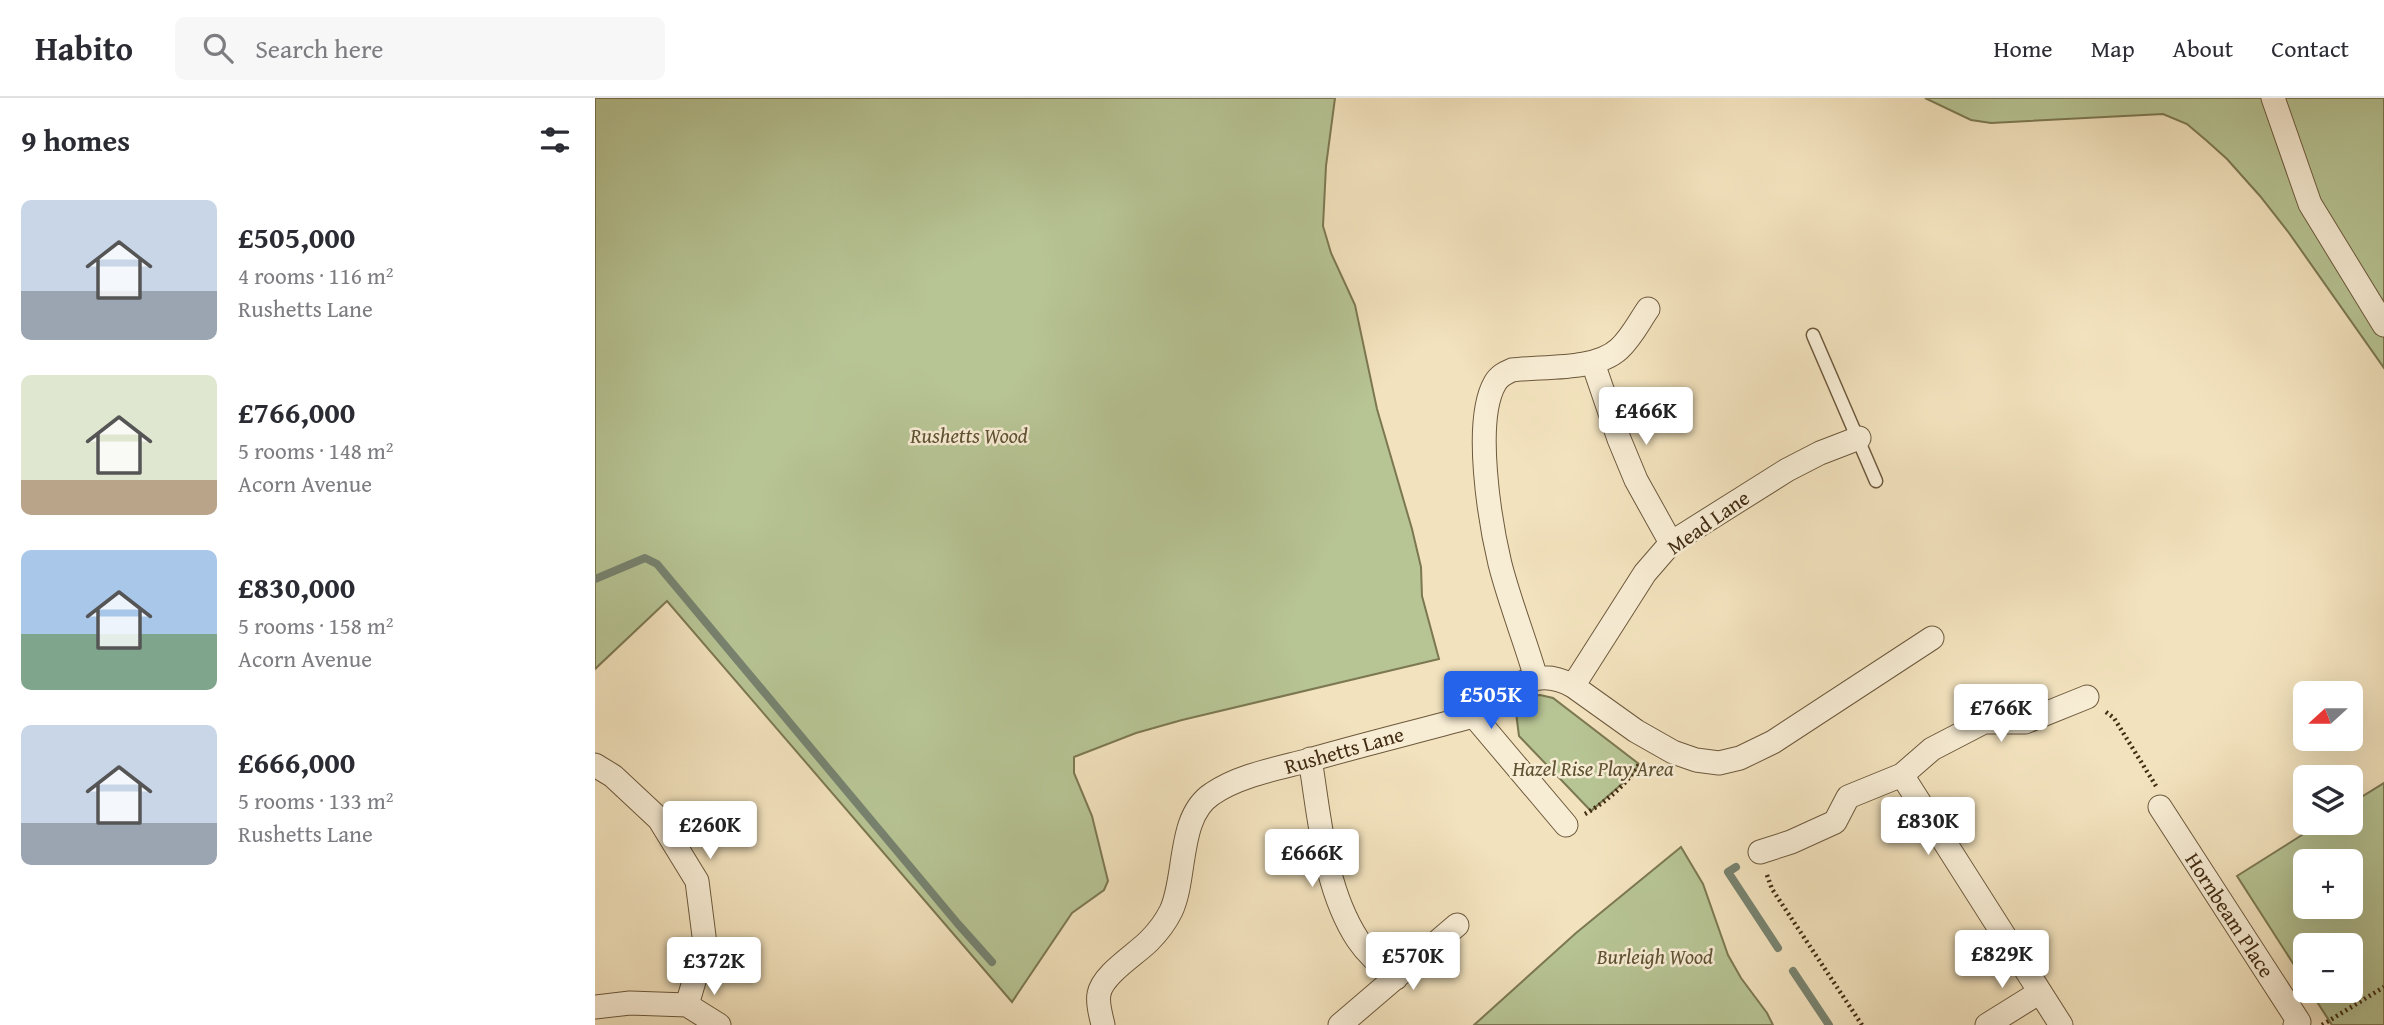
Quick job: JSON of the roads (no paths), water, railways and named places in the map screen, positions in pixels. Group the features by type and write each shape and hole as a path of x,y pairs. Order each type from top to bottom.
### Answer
{"street":[{"path":"2273,98 2310,204 2384,325"},
{"path":"1648,309 1618,350 1593,363 1512,370 1500,376 1488,399 1484,439 1494,530 1501,568 1536,678 1555,678 1573,686 1636,731 1673,752 1696,760 1719,763 1740,758 1773,742 1932,638"},
{"path":"1593,363 1636,480 1671,543"},
{"name":"Mead Lane","path":"1573,686 1645,573 1671,543 1787,470 1820,453 1859,438"},
{"name":"Rushetts Lane","path":"1103,1025 1098,1004 1100,988 1107,977 1149,941 1167,919 1176,897 1188,835 1198,808 1211,794 1230,785 1310,759 1474,716 1516,685 1536,678"},
{"path":"1760,852 1791,842 1835,822 1848,797 1902,775 1932,749 1984,722 2025,722 2087,697"},
{"path":"1474,716 1566,825"},
{"path":"1310,759 1325,849 1341,905 1360,942 1372,957 1396,978"},
{"path":"595,765 613,776 659,819 697,881 705,944 687,1006"},
{"path":"1902,775 2061,1025"},
{"name":"Hornbeam Place","path":"2161,807 2298,1024"},
{"path":"1340,1025 1457,925"},
{"path":"1987,1025 2040,992"},
{"path":"595,1007 630,1003 687,1006 719,1025"}],"lane":[{"path":"1813,335 1876,481"}],"waterway":[{"path":"595,579 645,558 657,564 992,962"},
{"path":"1736,867 1728,872 1778,948"},
{"path":"1793,971 1829,1025"}],"park label":[{"name":"Rushetts Wood","path":"969,435"},
{"name":"Hazel Rise Play Area","path":"1593,768"},
{"name":"Burleigh Wood","path":"1655,956"}]}
